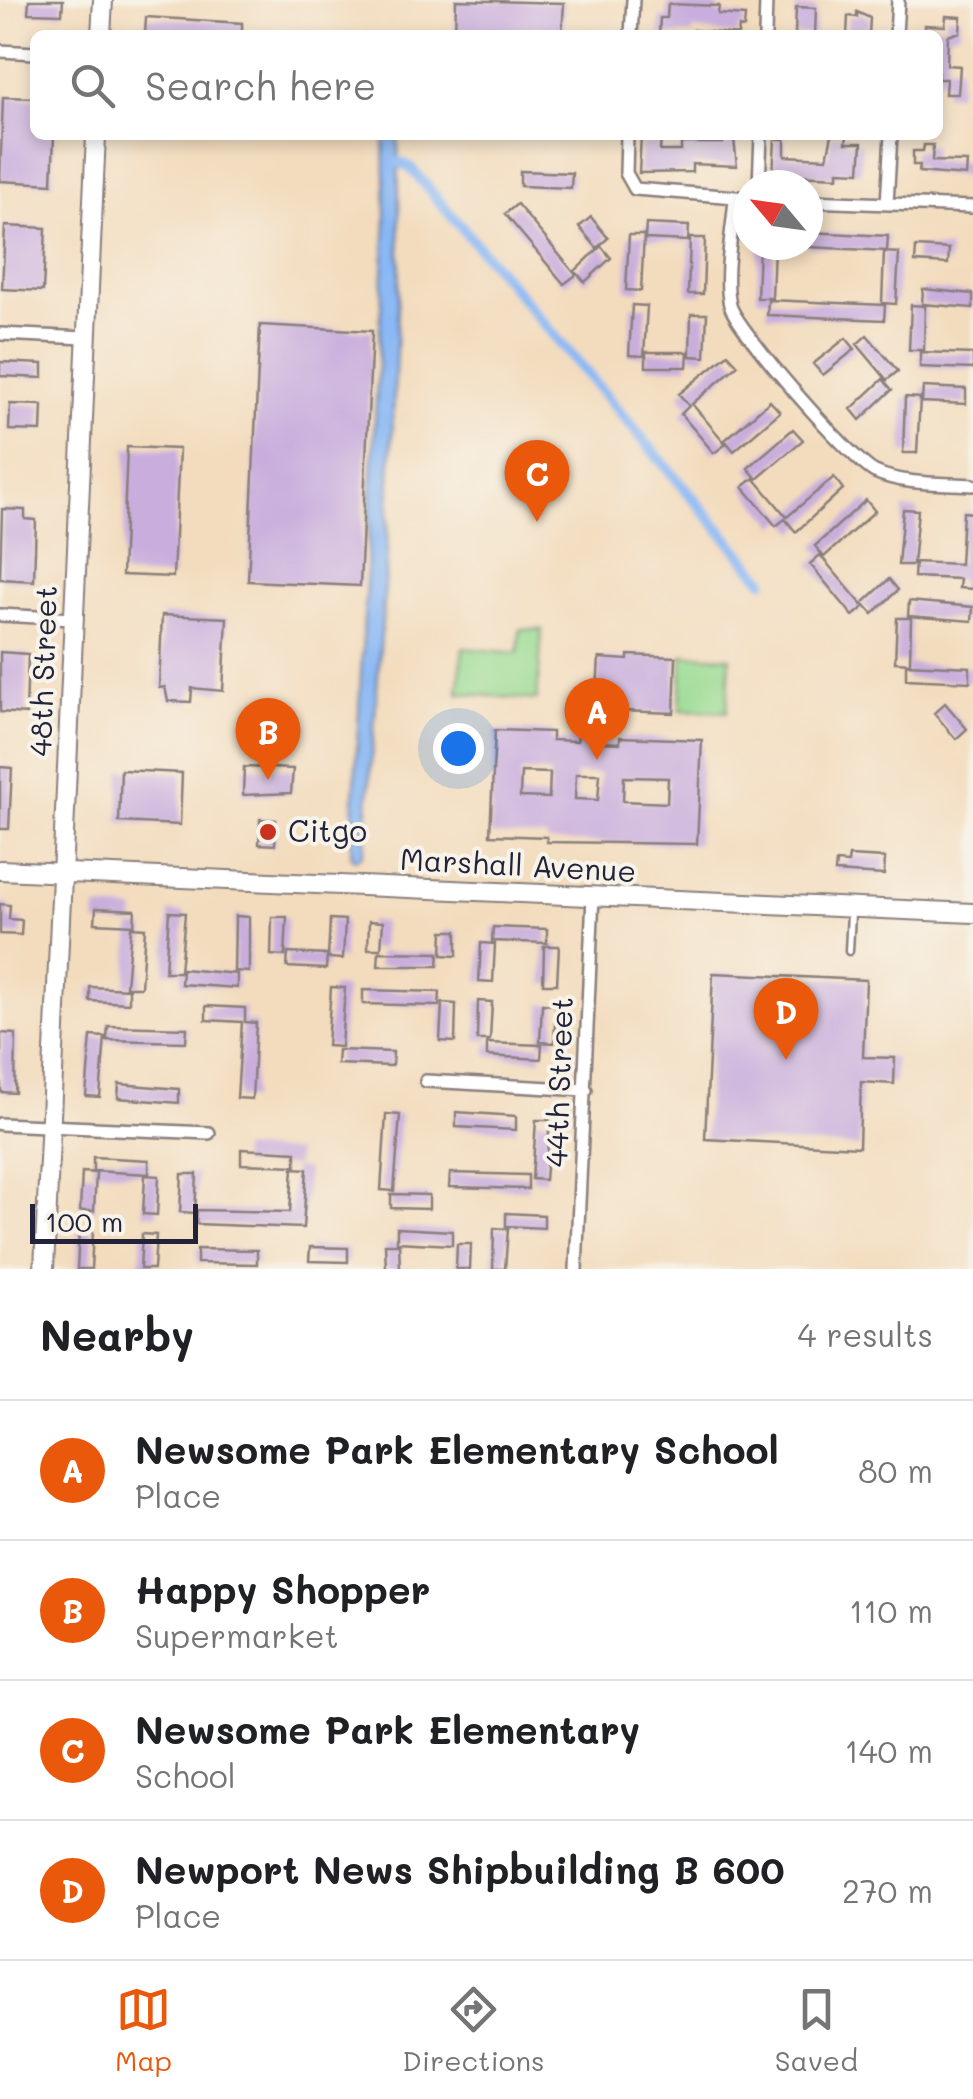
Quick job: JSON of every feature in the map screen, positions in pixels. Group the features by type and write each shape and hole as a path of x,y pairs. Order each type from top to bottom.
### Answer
{"street":[{"path":"100,30 103,0"},
{"path":"631,30 632,0"},
{"path":"765,30 766,0"},
{"path":"896,30 898,0"},
{"path":"0,51 30,53"},
{"name":"48th Street","path":"44,1269 96,140"},
{"path":"628,140 626,173 630,185 641,192 733,198"},
{"path":"760,170 761,140"},
{"path":"887,204 891,140"},
{"path":"823,202 973,208"},
{"path":"735,260 730,304 839,442 871,470 888,478 973,485"},
{"path":"0,334 86,338"},
{"path":"0,615 74,619"},
{"name":"Marshall Avenue","path":"0,870 973,913"},
{"name":"44th Street","path":"576,1269 593,896"},
{"path":"426,1081 586,1090"},
{"path":"0,1124 209,1134"}],"lane":[{"path":"849,951 851,909"}],"path":[{"path":"550,864 560,880"}],"green space":[{"path":"520,629 542,630 537,700 458,693 463,648 518,653"},
{"path":"683,655 730,657 727,712 680,710"}],"water":[{"path":"384,140 398,140 400,263 386,570 365,845 362,856 355,860 351,856 386,220"}],"building":[{"path":"29,0 63,0 62,14 28,13"},
{"path":"456,0 564,3 562,30 455,30"},
{"path":"668,4 719,6 718,14 745,16 744,28 739,30 659,30 660,18 667,18"},
{"path":"796,7 816,8 815,30 795,30"},
{"path":"857,12 870,18 869,30 847,30 848,16 857,17"},
{"path":"946,16 961,17 960,32 948,36 947,65 960,66 958,94 945,94 943,30 925,30 925,25 945,26"},
{"path":"146,17 242,23 242,30 145,30"},
{"path":"3,97 30,98 30,140 54,140 52,184 0,181"},
{"path":"641,140 661,140 660,151 681,151 681,143 734,140 737,166 692,164 692,172 639,173"},
{"path":"775,140 785,140 785,156 827,158 831,140 862,143 860,172 838,171 838,177 823,176 823,170 773,170"},
{"path":"924,145 933,145 932,161 967,162 966,176 919,172 920,165 913,165 913,151 923,151"},
{"path":"520,171 572,173 571,188 520,186"},
{"path":"517,204 576,275 564,284 505,214"},
{"path":"591,217 608,238 597,248 579,227"},
{"path":"646,224 689,226 688,241 645,239"},
{"path":"5,226 46,228 43,291 2,289"},
{"path":"823,233 888,236 887,251 823,248"},
{"path":"629,235 644,235 641,291 626,290"},
{"path":"690,238 705,238 703,294 688,294"},
{"path":"601,246 611,258 585,282 575,271"},
{"path":"916,247 949,249 948,264 915,262"},
{"path":"884,252 899,253 896,304 882,303"},
{"path":"758,260 773,260 772,298 757,298"},
{"path":"923,289 973,294 973,308 922,304"},
{"path":"768,300 885,305 884,320 767,315"},
{"path":"632,305 647,306 644,356 629,355"},
{"path":"911,305 925,306 924,350 909,350"},
{"path":"691,314 707,314 705,357 690,356"},
{"path":"260,325 372,331 360,586 248,581"},
{"path":"867,335 898,371 887,380 857,344"},
{"path":"846,338 855,349 823,375 813,364"},
{"path":"646,352 688,352 687,367 646,367"},
{"path":"920,352 973,354 973,369 920,367"},
{"path":"728,354 738,365 692,404 726,444 714,453 681,414 689,406 679,394"},
{"path":"0,362 43,364 43,378 0,376"},
{"path":"883,379 892,390 860,420 851,409"},
{"path":"923,387 966,389 966,404 922,402"},
{"path":"905,397 920,398 917,453 903,453"},
{"path":"770,401 780,412 734,451 725,440"},
{"path":"10,404 42,405 41,431 9,430"},
{"path":"793,429 803,440 757,479 748,468"},
{"path":"127,447 179,449 173,577 122,575"},
{"path":"834,477 843,489 796,532 785,519 776,526 743,487 754,478 787,517"},
{"path":"866,500 875,511 824,557 815,546"},
{"path":"2,509 25,510 25,519 36,520 34,581 0,579"},
{"path":"903,509 918,510 913,565 898,565"},
{"path":"963,512 973,513 973,589 959,588 960,579 914,577 915,562 960,564"},
{"path":"820,555 864,607 853,616 810,564"},
{"path":"889,579 898,590 873,614 863,603"},
{"path":"909,601 973,607 972,621 908,616"},
{"path":"162,615 227,618 223,691 192,688 191,702 168,701 165,687 159,688"},
{"path":"897,618 911,618 910,663 895,662"},
{"path":"0,652 28,654 26,714 0,712"},
{"path":"628,655 676,657 674,713 621,711 622,705 596,704 599,658 628,660"},
{"path":"906,664 970,667 970,682 906,679"},
{"path":"945,703 967,729 956,739 934,713"},
{"path":"495,730 552,732 552,740 577,741 578,735 599,736 598,742 620,743 620,737 702,740 697,844 547,842 547,837 490,835","holes":["521,772 550,773 549,798 520,797","576,774 600,774 598,800 575,799","624,777 668,778 667,803 623,801"]},
{"path":"0,767 12,768 9,829 0,829"},
{"path":"244,767 293,769 291,793 243,795"},
{"path":"121,770 182,773 180,825 119,822"},
{"name":"Citgo","path":"260,819 276,820 275,845 259,844"},
{"path":"849,856 885,858 884,875 835,872 836,862 848,863"},
{"path":"0,904 10,905 9,919 22,920 21,935 0,934"},
{"path":"96,908 135,910 134,925 95,923"},
{"path":"169,912 185,913 180,972 165,972"},
{"path":"235,916 249,917 249,972 234,971"},
{"path":"272,917 287,917 285,956 271,955"},
{"path":"330,919 345,920 343,959 328,958"},
{"path":"369,921 383,922 381,949 368,949"},
{"path":"131,927 145,928 141,987 126,987"},
{"path":"493,927 547,929 547,943 492,941"},
{"path":"443,931 457,931 457,956 442,955"},
{"path":"481,943 495,944 493,982 479,981"},
{"path":"544,946 559,946 557,984 543,984"},
{"path":"379,952 439,953 438,966 378,966"},
{"path":"288,953 327,955 326,969 287,967"},
{"path":"182,969 237,974 237,988 181,984"},
{"path":"713,973 866,980 863,1057 895,1058 894,1084 861,1082 859,1147 705,1139"},
{"path":"90,987 129,989 129,1003 90,1001"},
{"path":"331,987 345,988 341,1047 327,1046"},
{"path":"363,990 440,992 439,1006 363,1004"},
{"path":"478,1001 492,1002 490,1040 477,1040"},
{"path":"442,1003 456,1004 455,1042 440,1041"},
{"path":"542,1004 556,1005 554,1043 540,1042"},
{"path":"206,1006 245,1008 245,1022 256,1023 252,1099 237,1098 242,1022 206,1020"},
{"path":"108,1026 187,1028 186,1042 107,1040"},
{"path":"1,1033 16,1034 15,1093 1,1092"},
{"path":"91,1036 105,1037 100,1097 86,1096"},
{"path":"487,1043 542,1045 541,1059 487,1056"},
{"path":"338,1050 393,1052 392,1066 337,1064"},
{"path":"119,1084 179,1089 179,1103 118,1098"},
{"path":"456,1112 516,1116 516,1130 456,1127"},
{"path":"386,1114 400,1115 394,1191 381,1190"},
{"path":"536,1120 550,1120 545,1180 532,1179"},
{"path":"241,1149 296,1152 296,1166 241,1164"},
{"path":"93,1157 149,1160 149,1174 93,1171"},
{"path":"293,1168 307,1169 303,1228 196,1224 197,1210 290,1212"},
{"path":"82,1172 96,1173 94,1211 80,1211"},
{"path":"450,1173 528,1175 528,1189 449,1187"},
{"path":"182,1174 197,1174 195,1213 180,1212"},
{"path":"145,1175 159,1176 157,1215 143,1214"},
{"path":"391,1194 429,1195 429,1209 391,1208"},
{"path":"506,1213 544,1215 544,1228 506,1226"},
{"path":"397,1228 452,1231 452,1245 397,1242"},
{"path":"494,1228 508,1229 505,1269 493,1269"},
{"path":"79,1231 93,1232 91,1269 77,1269"},
{"path":"142,1234 156,1235 154,1269 140,1269"},
{"path":"385,1244 399,1244 400,1269 386,1269"},
{"path":"457,1244 471,1244 470,1269 456,1269"},
{"path":"310,1247 348,1248 348,1262 309,1261"},
{"path":"197,1249 257,1250 257,1264 197,1263"}],"waterway":[{"path":"398,162 410,167 763,580"}],"place":[{"name":"Newsome Park Elementary","path":"537,522"},
{"name":"Newsome Park Elementary School","path":"597,760"},
{"name":"Happy Shopper","path":"268,780"},
{"name":"Citgo","path":"268,832"},
{"name":"Newport News Shipbuilding B 600","path":"786,1060"}]}
